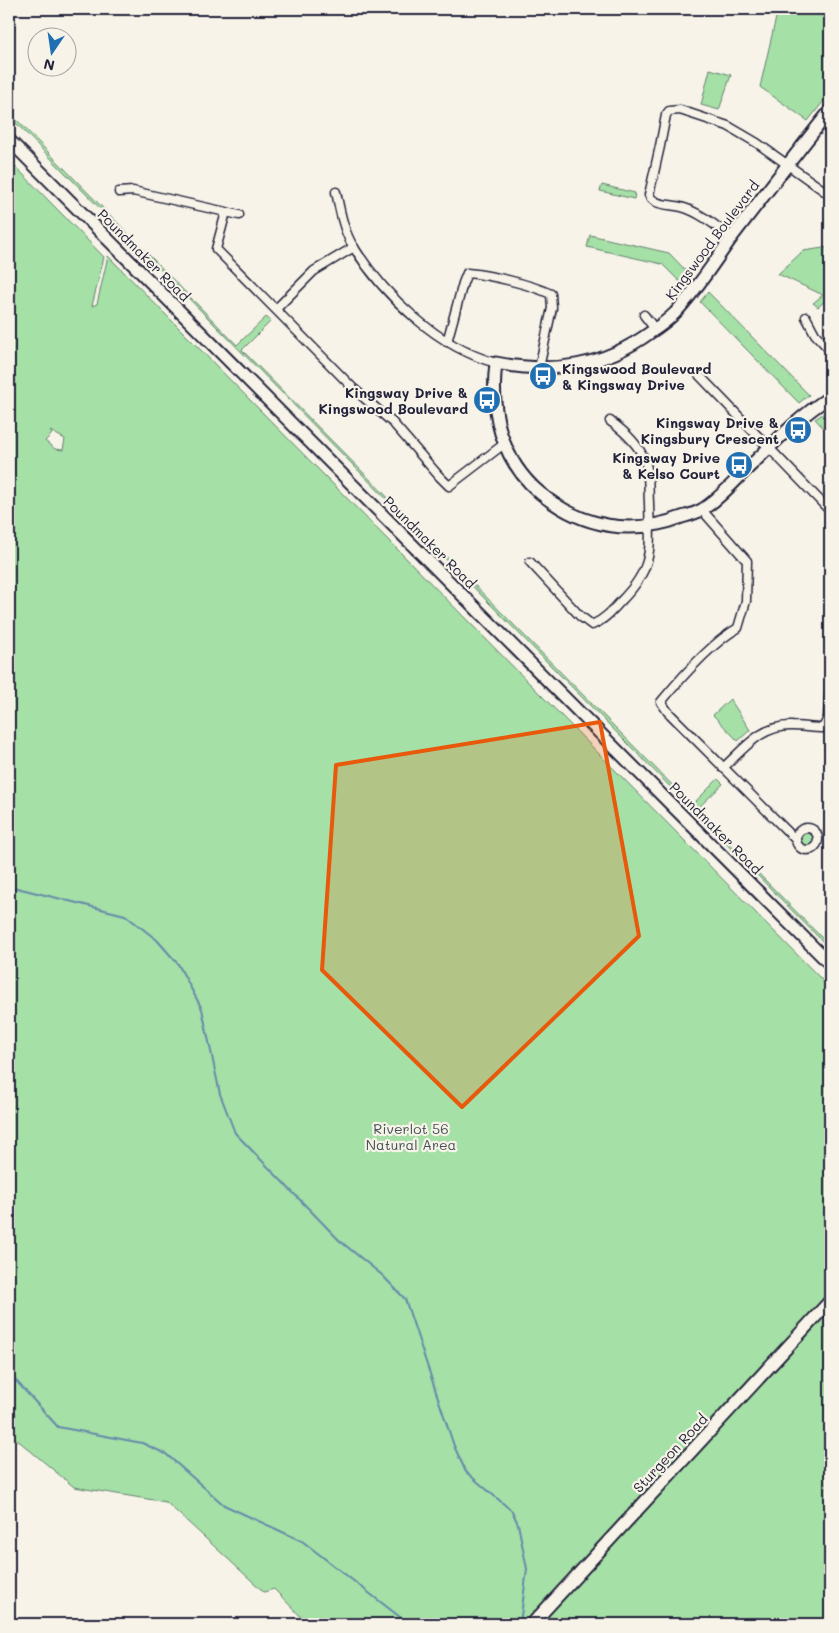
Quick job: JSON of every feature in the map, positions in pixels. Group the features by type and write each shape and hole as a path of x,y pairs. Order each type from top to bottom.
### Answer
{"street":[{"path":"732,238 699,214 682,207 651,200 649,195 666,115 669,111 680,110 728,126 757,143 830,195"},
{"name":"Kingswood Boulevard","path":"336,192 342,219 354,247 384,287 414,317 447,342 476,357 496,363 539,368 572,366 593,362 638,342 680,308 830,110"},
{"name":"Poundmaker Road","path":"9,140 830,964"},
{"path":"119,192 132,191 239,215"},
{"path":"226,212 216,249 354,389 406,436 449,486 504,444"},
{"path":"276,309 314,271 354,247"},
{"path":"447,342 462,283 467,273 479,274 540,289 551,294 552,308 539,368"},
{"path":"644,315 655,329"},
{"path":"806,317 815,334 830,350"},
{"path":"496,363 494,385 496,409 504,444 515,465 530,483 562,509 578,517 600,524 624,528 650,526 672,521 702,510 723,493 802,416 830,397"},
{"path":"698,374 830,511"},
{"path":"530,562 580,616 592,625 602,620 639,581 648,560 650,526 646,462 625,434 610,422"},
{"path":"702,510 748,562 746,601 738,628 723,638 661,702 668,712 795,839"},
{"path":"723,768 754,738 766,731 791,726 823,728 828,718 830,684"},
{"name":"Sturgeon Road","path":"532,1624 830,1301"}],"highlighted area":[{"path":"600,722 639,936 462,1107 322,970 336,765"}],"green space":[{"path":"778,9 830,9 830,93 808,121 760,87"},
{"path":"710,69 731,75 719,110 701,105"},
{"path":"9,112 237,345 266,317 271,321 242,350 692,805 718,779 723,784 696,810 830,946 830,949 9,116"},
{"name":"Riverlot 56 Natural Area","path":"9,160 104,257 92,306 97,304 108,256 830,988 830,1624 308,1624 274,1589 264,1592 166,1502 74,1487 9,1433","holes":["50,431 65,439 63,450 55,449 45,441 52,434"]},
{"path":"602,185 635,193 634,199 600,191"},
{"path":"590,235 669,253 691,276 684,286 662,264 587,247"},
{"path":"830,247 830,297 818,307 813,303 823,295 778,274 803,251"},
{"path":"708,292 809,395 799,403 700,302"},
{"path":"826,412 830,417 830,435 815,419"},
{"path":"730,699 750,730 738,741 713,715"},
{"path":"805,833 809,833 813,839 809,845 805,845 801,841 801,837"}],"waterway":[{"path":"9,886 125,915 157,940 178,964 202,1009 220,1094 235,1133 340,1241 382,1275 405,1299 454,1446 466,1472 512,1511 518,1524 527,1569 520,1624"},
{"path":"9,1373 58,1427 142,1443 166,1454 224,1505 302,1541 409,1624"}],"place":[{"name":"Kingswood Boulevard & Kingsway Drive","path":"543,376"},
{"name":"Kingsway Drive & Kingswood Boulevard","path":"487,400"},
{"name":"Kingsway Drive & Kingsbury Crescent","path":"798,430"},
{"name":"Kingsway Drive & Kelso Court","path":"739,465"}]}
